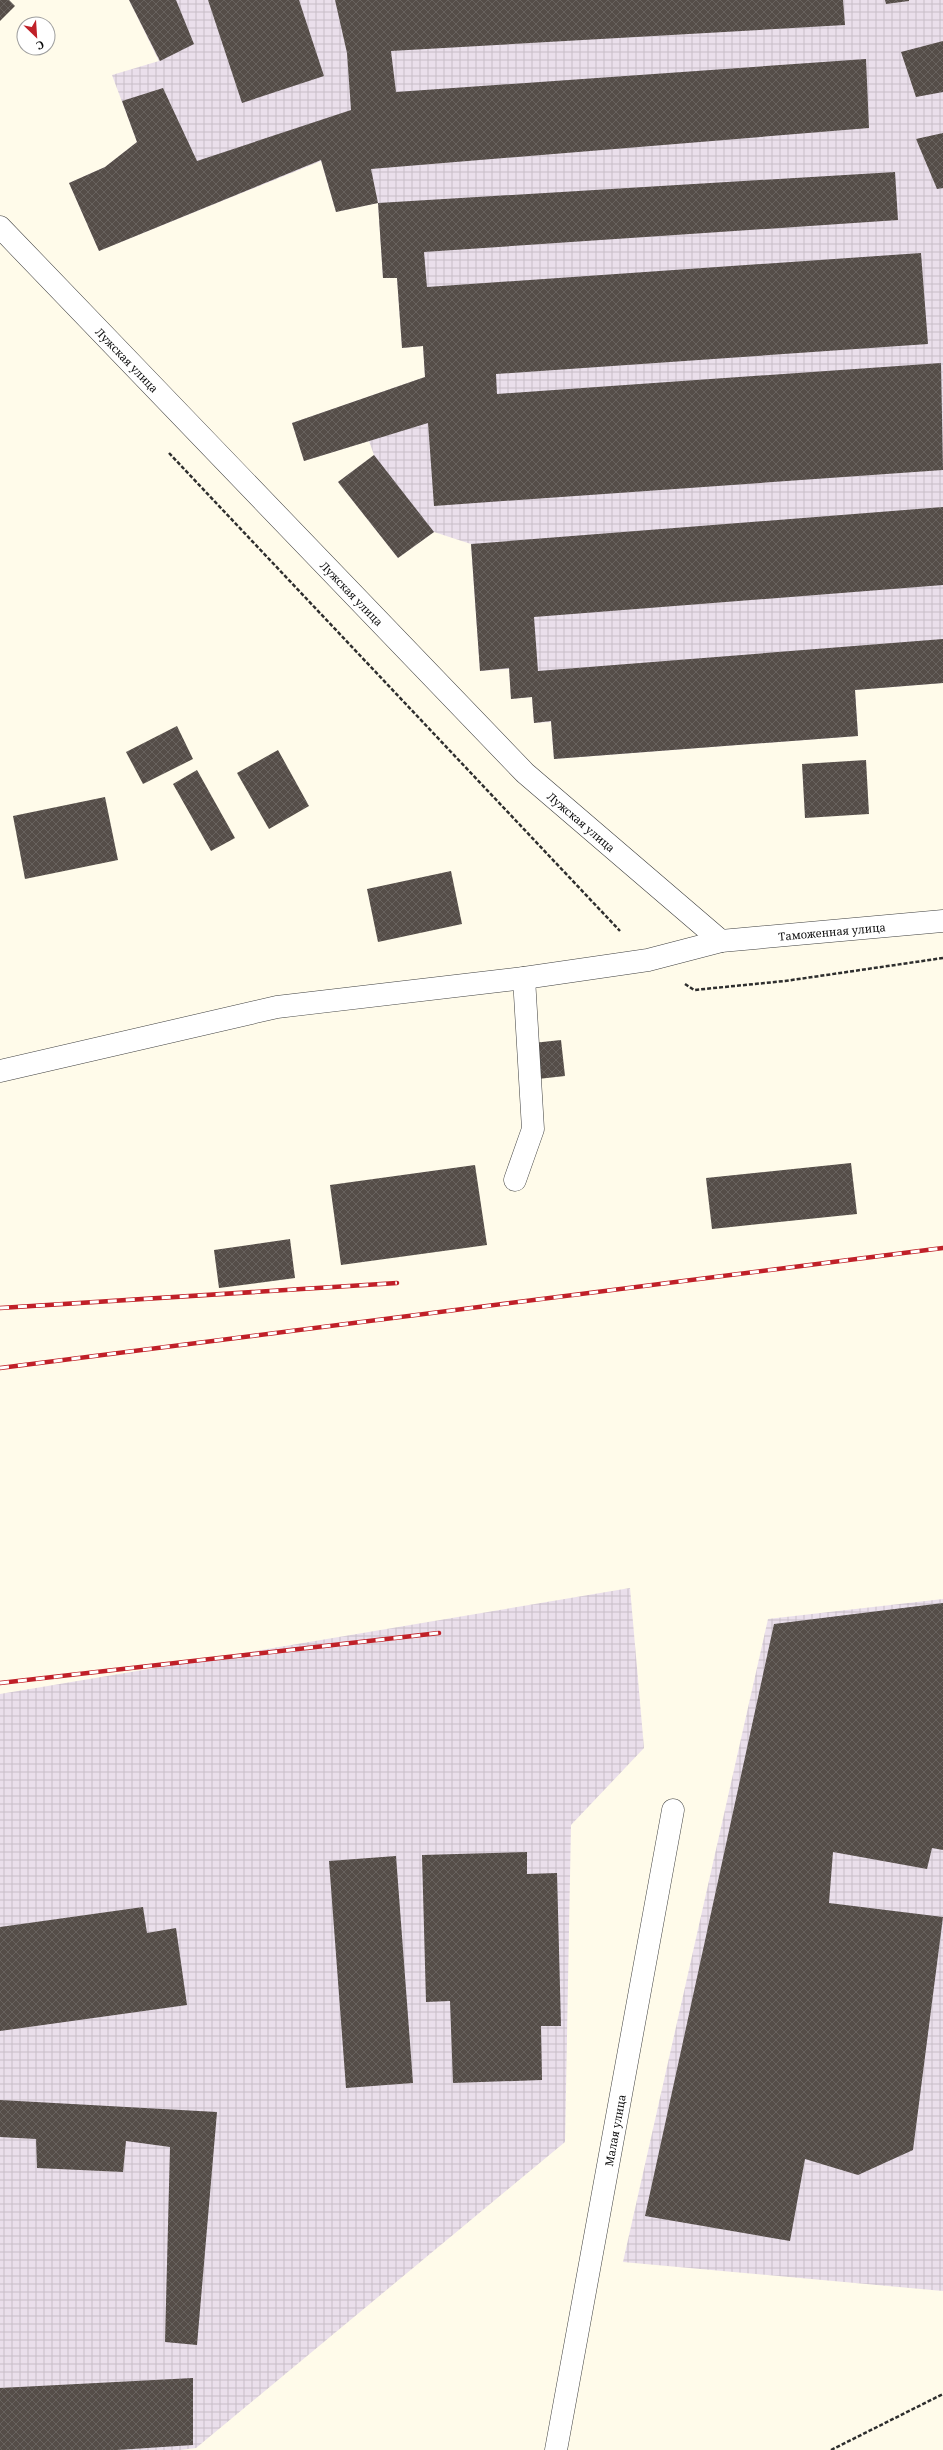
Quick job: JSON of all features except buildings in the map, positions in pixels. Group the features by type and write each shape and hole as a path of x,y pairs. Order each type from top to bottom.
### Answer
{"street":[{"name":"Лужская улица","path":"0,227 525,773 721,941"},
{"name":"Таможенная улица","path":"0,1071 277,1007 524,978 648,960 721,941 943,921"},
{"path":"515,1180 533,1129 524,978"},
{"name":"Малая улица","path":"556,2450 673,1810"}],"path":[{"path":"832,2450 943,2394"}],"shaded area":[{"path":"129,0 943,0 943,683 855,690 858,736 554,759 551,722 534,723 532,697 511,699 509,669 480,671 471,544 434,532 398,558 338,482 374,455 369,441 304,461 292,423 425,377 423,346 402,348 397,278 383,278 378,203 336,212 321,161 99,251 69,183 105,167 137,142 112,75 159,61"},
{"path":"630,1588 644,1748 571,1825 565,2142 196,2448 180,2450 0,2450 0,1694"},
{"path":"943,1599 943,2291 623,2262 768,1619"}],"railway":[{"path":"0,1368 943,1248"},
{"path":"0,1308 397,1283"},
{"path":"0,1683 439,1633"}]}
